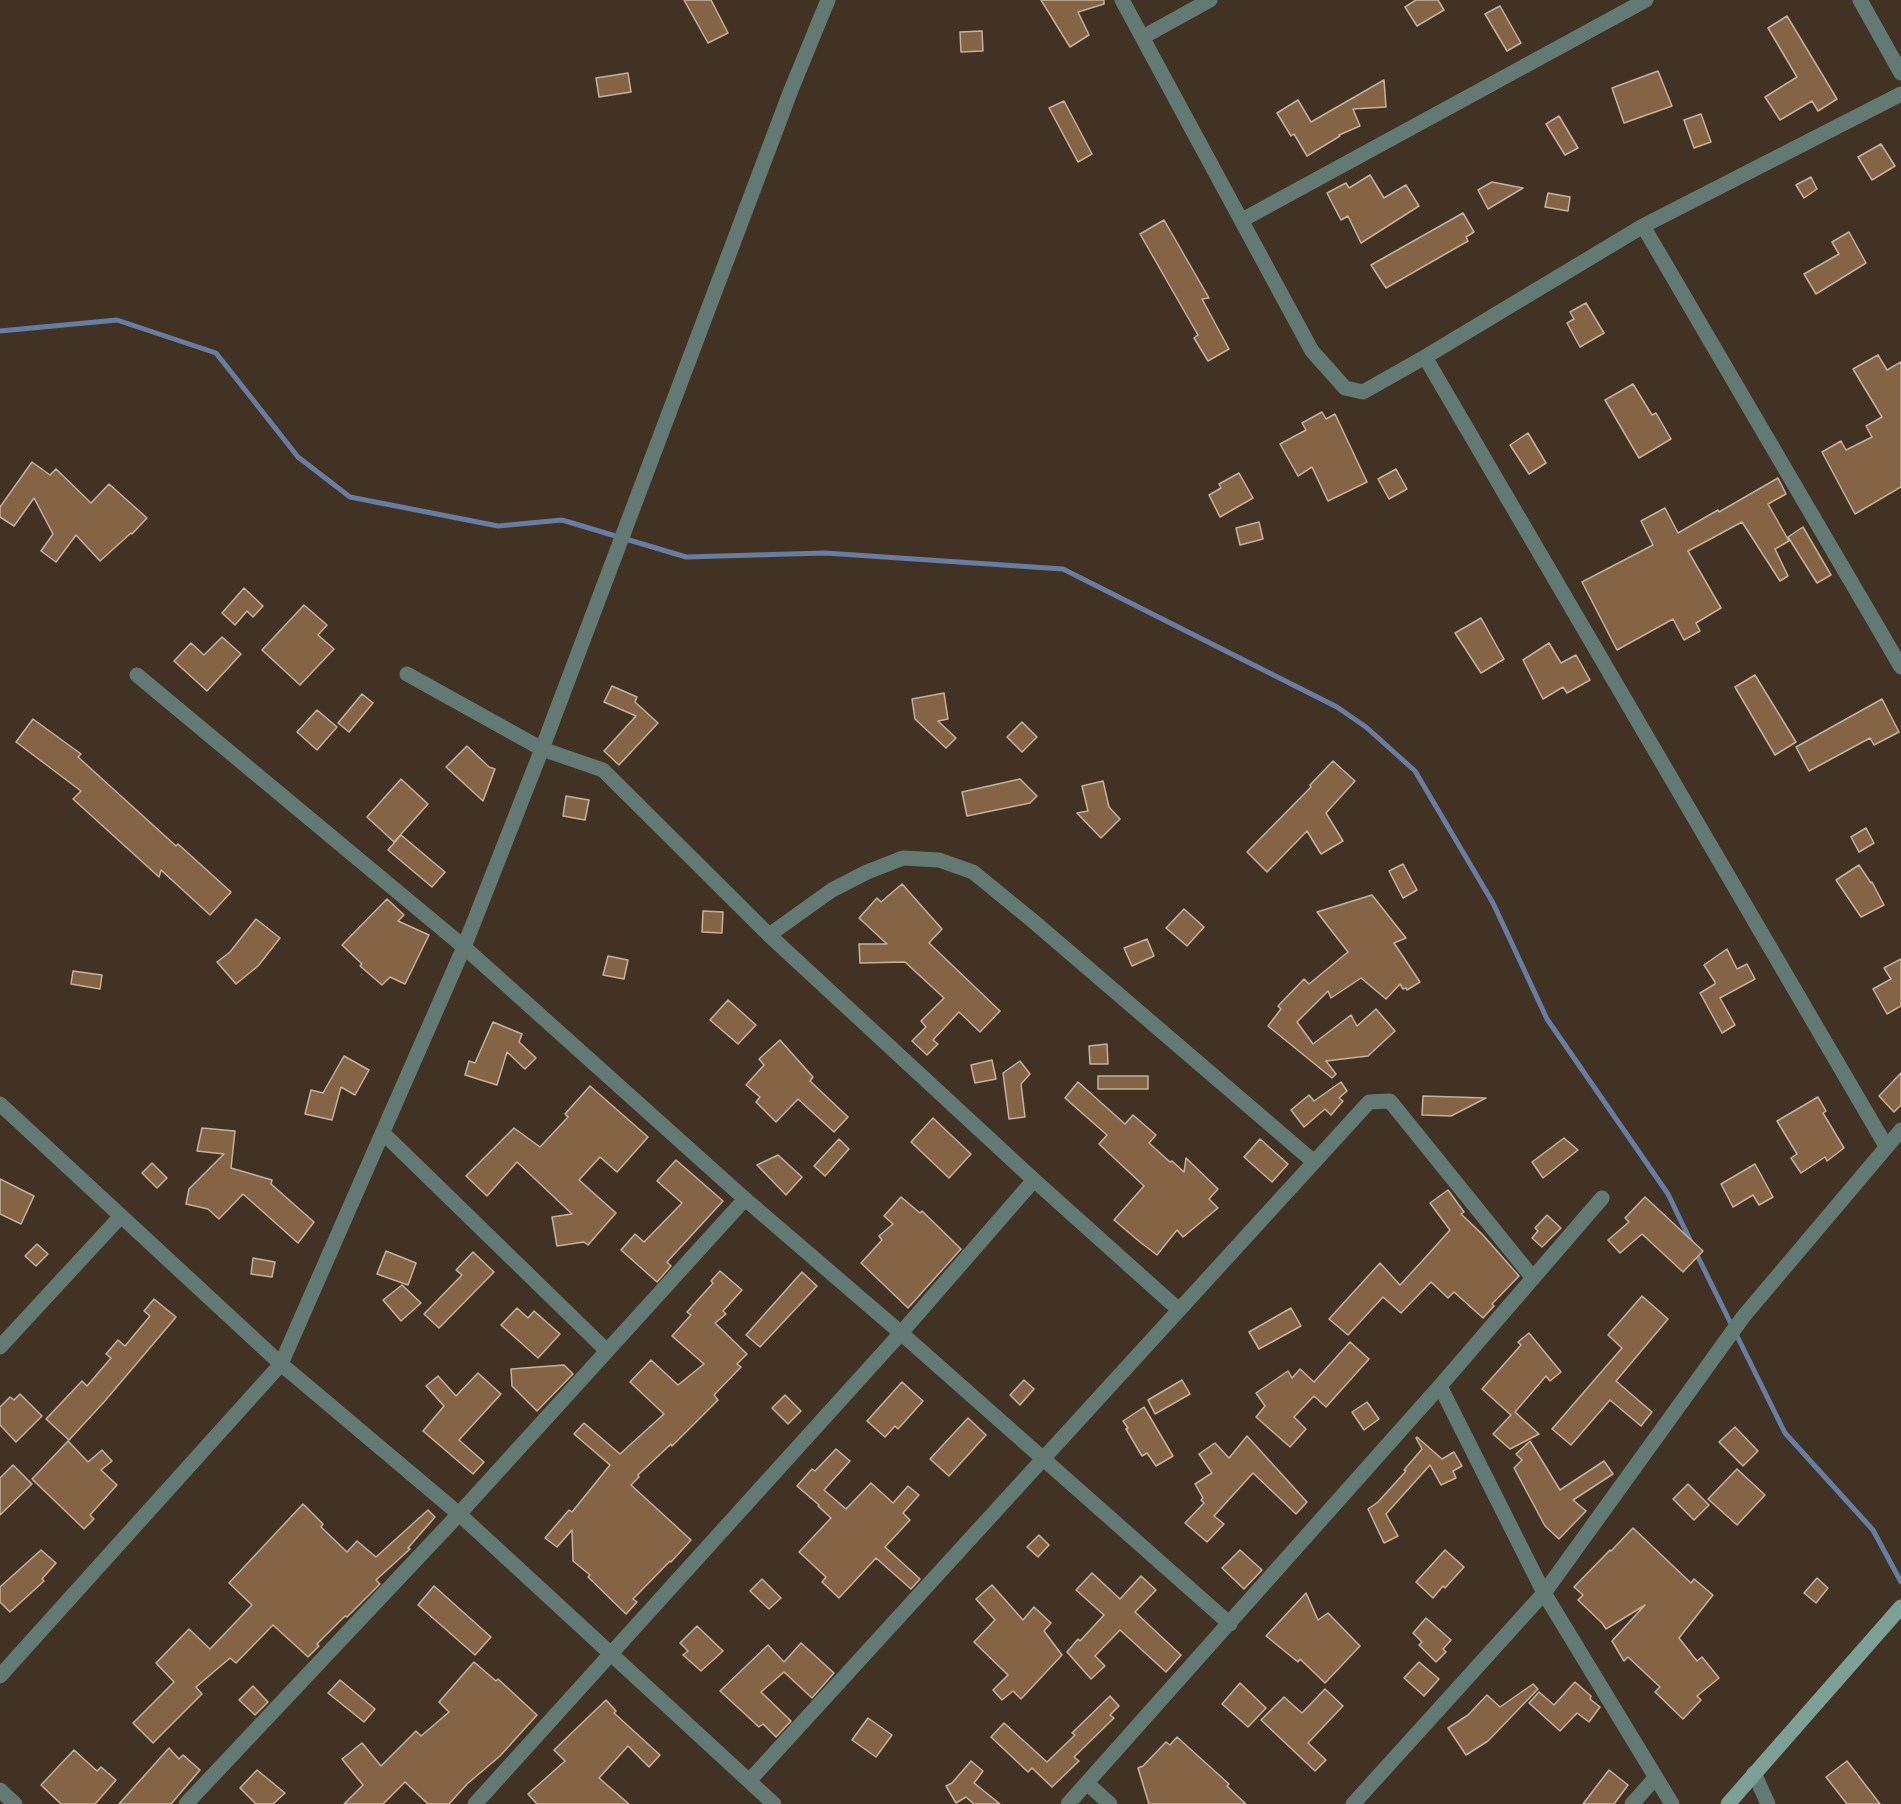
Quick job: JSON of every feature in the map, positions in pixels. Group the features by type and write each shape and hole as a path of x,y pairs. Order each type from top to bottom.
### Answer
{"street":[{"path":"0,1676 281,1364 464,947 542,749 791,90 828,0"},
{"path":"1122,0 1312,351 1345,388 1363,392 1643,226 1901,94"},
{"path":"1143,37 1210,0"},
{"path":"1242,220 1646,0"},
{"path":"1860,0 1901,73"},
{"path":"1643,226 1901,667"},
{"path":"1425,357 1886,1146"},
{"path":"407,674 542,749 603,770 769,935 1034,1180 1179,1310"},
{"path":"137,675 464,947 745,1199 901,1333 1230,1624"},
{"path":"769,935 832,890 867,872 903,858 939,860 973,872 1314,1162"},
{"path":"749,1781 1369,1102 1390,1101 1533,1278"},
{"path":"0,1104 281,1364 459,1514 774,1804"},
{"path":"1353,1804 1544,1593 1743,1317 1901,1130"},
{"path":"383,1133 607,1351"},
{"path":"475,1804 901,1333 1034,1180"},
{"path":"1068,1804 1440,1386 1602,1198"},
{"path":"186,1804 459,1514 745,1199"},
{"path":"0,1347 121,1216"},
{"path":"1440,1386 1544,1593 1672,1804"},
{"path":"1728,1804 1901,1606"},
{"path":"1754,1773 1768,1804"},
{"path":"1632,1804 1656,1777"},
{"path":"1088,1784 1110,1804"},
{"path":"0,1790 15,1804"}],"building":[{"path":"684,0 711,0 728,33 708,43"},
{"path":"1041,0 1104,0 1104,4 1078,12 1089,35 1070,47"},
{"path":"1416,0 1438,0 1444,10 1417,26 1405,7"},
{"path":"1500,6 1521,43 1507,51 1485,14"},
{"path":"1787,16 1837,99 1818,111 1812,101 1780,120 1765,97 1797,77 1768,28"},
{"path":"982,31 983,51 961,52 960,32"},
{"path":"1658,71 1672,106 1624,123 1612,88"},
{"path":"628,73 631,92 599,97 596,78"},
{"path":"1384,80 1386,107 1353,109 1360,126 1339,135 1307,156 1294,134 1291,136 1277,113 1298,100 1311,122"},
{"path":"1064,101 1092,154 1078,162 1049,108"},
{"path":"1701,114 1711,142 1694,148 1684,120"},
{"path":"1559,116 1578,148 1565,155 1546,124"},
{"path":"1881,144 1895,166 1872,180 1858,157"},
{"path":"1370,175 1384,198 1406,185 1419,206 1361,243 1348,216 1341,220 1327,193 1346,183 1349,188"},
{"path":"1811,177 1817,189 1804,198 1796,185"},
{"path":"1492,182 1523,188 1488,209 1478,190"},
{"path":"1548,193 1570,197 1568,211 1545,207"},
{"path":"1463,213 1474,232 1466,237 1468,241 1386,288 1371,265"},
{"path":"1164,220 1209,298 1202,299 1229,349 1208,361 1194,338 1198,335 1140,234"},
{"path":"1849,232 1866,263 1816,294 1804,274 1839,254 1832,242"},
{"path":"1586,303 1604,333 1580,347 1567,323 1574,319 1570,312"},
{"path":"1878,355 1887,370 1901,362 1901,487 1855,514 1822,452 1841,441 1846,450 1872,437 1866,426 1882,417 1853,369"},
{"path":"1633,384 1652,415 1656,413 1671,439 1639,458 1605,400"},
{"path":"1322,412 1326,419 1335,414 1367,482 1328,501 1312,467 1298,476 1280,444 1306,430 1302,423"},
{"path":"1528,433 1546,463 1529,474 1510,445"},
{"path":"32,462 50,475 56,469 91,503 109,484 147,518 100,561 76,535 56,562 41,551 53,534 34,498 14,526 0,517 0,507"},
{"path":"1396,469 1407,489 1389,499 1378,479"},
{"path":"1239,473 1253,498 1220,517 1209,495 1221,488 1219,484"},
{"path":"1778,478 1786,494 1768,504 1789,541 1775,549 1788,576 1780,581 1742,522 1688,551 1721,608 1696,623 1700,631 1684,640 1673,619 1617,650 1582,582 1653,545 1641,521 1665,508 1678,533"},
{"path":"1259,522 1263,539 1240,545 1236,528"},
{"path":"1803,527 1831,575 1817,583 1788,537"},
{"path":"244,588 263,606 253,617 247,611 235,625 222,613"},
{"path":"304,605 327,625 318,635 334,649 300,685 262,650"},
{"path":"1481,618 1504,659 1481,673 1455,633"},
{"path":"222,637 241,654 207,691 174,661 191,643 204,655"},
{"path":"1549,643 1561,663 1576,655 1590,680 1567,693 1563,687 1543,699 1523,660"},
{"path":"1755,675 1796,742 1775,755 1735,687"},
{"path":"612,686 637,697 635,702 658,723 619,765 604,751 636,716 604,702"},
{"path":"944,693 948,719 938,721 956,738 946,748 915,719 912,699"},
{"path":"362,694 373,703 349,732 338,723"},
{"path":"1882,699 1899,732 1874,745 1870,738 1809,771 1796,747"},
{"path":"317,710 337,727 317,750 297,732"},
{"path":"33,719 81,754 78,757 176,846 178,844 231,892 210,915 161,870 159,877 73,799 81,791 16,742"},
{"path":"1022,722 1037,737 1022,752 1007,737"},
{"path":"467,746 489,767 495,769 483,801 446,767"},
{"path":"1333,761 1355,781 1326,813 1343,841 1321,854 1307,831 1267,872 1247,852 1311,787 1310,785"},
{"path":"401,779 428,804 394,842 367,817"},
{"path":"1020,779 1037,796 1030,803 967,816 962,792"},
{"path":"1103,781 1109,807 1120,819 1101,838 1077,813 1088,811 1082,786"},
{"path":"566,796 589,800 585,820 563,816"},
{"path":"1866,828 1874,843 1859,852 1851,837"},
{"path":"401,835 445,872 432,887 388,850"},
{"path":"1403,864 1417,890 1403,898 1389,871"},
{"path":"1859,865 1872,882 1884,905 1861,917 1836,880"},
{"path":"902,884 942,929 929,943 1000,1011 980,1032 959,1012 933,1040 938,1044 927,1055 912,1041 926,1027 921,1021 944,998 905,962 860,963 859,944 887,944 859,918 877,898 881,902"},
{"path":"1372,895 1406,938 1394,943 1420,982 1407,990 1403,989 1400,984 1386,999 1361,978 1331,998 1328,991 1297,1022 1313,1044 1351,1015 1357,1026 1376,1009 1395,1031 1368,1056 1326,1061 1336,1074 1332,1078 1268,1026 1281,1009 1278,1006 1304,979 1309,984 1348,952 1317,912"},
{"path":"387,899 404,915 398,921 429,935 405,984 390,977 382,985 360,966 362,964 342,945"},
{"path":"1184,909 1204,927 1187,946 1166,928"},
{"path":"703,911 723,912 722,933 702,932"},
{"path":"256,919 280,938 258,966 236,984 217,962 230,952"},
{"path":"1147,939 1154,956 1132,966 1124,948"},
{"path":"1727,949 1737,969 1747,964 1755,979 1720,998 1735,1025 1722,1033 1700,993 1715,984 1704,965"},
{"path":"608,956 628,960 624,979 603,975"},
{"path":"1901,959 1901,1006 1887,1014 1873,989 1891,979 1884,968"},
{"path":"73,971 102,975 100,989 71,984"},
{"path":"728,1000 756,1025 738,1044 710,1020"},
{"path":"493,1022 522,1034 519,1042 536,1058 525,1069 507,1052 497,1085 465,1075 469,1061 475,1063"},
{"path":"780,1040 813,1077 810,1081 848,1117 834,1132 798,1099 776,1122 756,1102 760,1097 746,1085 764,1065 759,1059"},
{"path":"1107,1044 1108,1064 1090,1064 1089,1046"},
{"path":"344,1056 369,1070 355,1095 341,1087 332,1120 305,1114 311,1090 323,1093"},
{"path":"992,1060 996,1079 975,1083 971,1065"},
{"path":"1020,1061 1030,1074 1021,1084 1025,1117 1009,1119 1003,1073"},
{"path":"1901,1073 1901,1105 1894,1112 1879,1096"},
{"path":"1098,1076 1148,1076 1148,1089 1098,1089"},
{"path":"1078,1082 1125,1124 1133,1115 1156,1135 1149,1143 1170,1162 1172,1161 1184,1172 1186,1158 1218,1189 1209,1199 1218,1208 1183,1237 1177,1230 1157,1255 1114,1220 1144,1186 1099,1144 1107,1135 1065,1098"},
{"path":"1341,1082 1347,1091 1339,1098 1343,1101 1331,1115 1325,1109 1304,1127 1291,1110 1309,1095 1314,1101"},
{"path":"590,1086 648,1137 617,1172 600,1157 579,1180 616,1213 588,1245 584,1242 557,1246 552,1217 572,1214 517,1162 487,1196 466,1176 514,1128 540,1147 568,1117 565,1114"},
{"path":"1423,1096 1486,1098 1451,1116 1422,1115"},
{"path":"1818,1097 1826,1111 1823,1113 1844,1148 1827,1161 1825,1157 1801,1173 1791,1158 1797,1154 1777,1121"},
{"path":"933,1118 971,1154 949,1178 911,1142"},
{"path":"202,1128 235,1131 231,1168 272,1180 271,1184 314,1222 298,1243 243,1194 219,1219 208,1209 186,1204 189,1189 224,1154 197,1151"},
{"path":"1564,1138 1578,1150 1543,1178 1532,1162"},
{"path":"839,1139 849,1149 825,1176 814,1166"},
{"path":"1260,1139 1288,1164 1272,1182 1244,1157"},
{"path":"778,1155 802,1177 786,1195 757,1165"},
{"path":"676,1160 723,1201 667,1262 671,1266 657,1282 621,1250 635,1234 644,1242 682,1203 657,1181"},
{"path":"152,1163 167,1178 157,1188 142,1173"},
{"path":"1755,1164 1773,1197 1759,1205 1753,1195 1733,1207 1721,1184"},
{"path":"0,1179 34,1196 21,1224 0,1214"},
{"path":"1448,1190 1464,1212 1461,1214 1519,1276 1492,1304 1494,1306 1483,1318 1454,1292 1448,1298 1431,1282 1401,1313 1383,1297 1348,1335 1329,1319 1380,1263 1400,1285 1424,1259 1450,1230 1430,1203"},
{"path":"901,1197 920,1213 922,1211 961,1249 908,1308 861,1263 882,1240 879,1236 893,1224 884,1216"},
{"path":"1645,1197 1703,1251 1683,1272 1642,1234 1620,1253 1608,1240 1629,1222 1625,1218"},
{"path":"1547,1215 1561,1228 1542,1247 1532,1238 1538,1231 1535,1228"},
{"path":"37,1244 48,1254 36,1266 25,1256"},
{"path":"386,1251 416,1263 408,1285 377,1274"},
{"path":"473,1252 494,1272 439,1328 424,1314 462,1275 456,1270"},
{"path":"253,1258 275,1262 272,1277 251,1274"},
{"path":"720,1271 742,1290 723,1311 726,1314 715,1323 747,1354 737,1364 741,1367 714,1395 718,1400 672,1446 671,1444 638,1475 639,1477 631,1485 691,1540 633,1599 637,1602 626,1614 588,1577 590,1575 573,1561 572,1530 557,1547 545,1538 569,1510 572,1512 610,1465 574,1434 584,1423 620,1454 664,1414 630,1382 651,1360 678,1385 704,1364 672,1336 691,1315 687,1312 713,1283 711,1281"},
{"path":"802,1272 817,1286 760,1347 746,1335"},
{"path":"402,1285 421,1303 401,1321 383,1300"},
{"path":"1642,1296 1668,1319 1616,1381 1652,1412 1641,1426 1610,1400 1571,1445 1552,1429 1622,1348 1608,1335"},
{"path":"154,1299 176,1317 69,1440 46,1419 82,1381 87,1386 111,1358 106,1354 118,1340 125,1346 150,1316 144,1311"},
{"path":"517,1308 528,1318 534,1311 560,1334 538,1358 501,1325"},
{"path":"1291,1308 1301,1326 1259,1349 1249,1332"},
{"path":"1529,1333 1561,1372 1550,1381 1546,1376 1515,1412 1539,1434 1510,1449 1493,1434 1511,1415 1482,1389 1521,1345 1518,1342"},
{"path":"1350,1342 1369,1359 1326,1407 1314,1396 1294,1417 1306,1429 1290,1447 1256,1417 1265,1406 1256,1393 1288,1371 1292,1378 1300,1369 1314,1382"},
{"path":"564,1365 573,1374 537,1411 512,1386 511,1369"},
{"path":"478,1373 501,1394 459,1440 484,1462 473,1474 423,1431 444,1406 426,1386 438,1376 456,1396"},
{"path":"1024,1380 1034,1389 1020,1405 1010,1395"},
{"path":"1182,1380 1190,1394 1155,1414 1148,1400"},
{"path":"902,1382 923,1401 898,1429 895,1426 885,1437 867,1421"},
{"path":"20,1394 42,1416 16,1442 0,1425 0,1407 10,1397 14,1400"},
{"path":"785,1395 801,1411 788,1424 772,1408"},
{"path":"1367,1402 1379,1419 1364,1430 1352,1412"},
{"path":"1144,1407 1173,1456 1156,1466 1147,1453 1142,1456 1123,1421"},
{"path":"968,1418 986,1435 949,1476 930,1459"},
{"path":"1735,1427 1758,1451 1743,1466 1719,1442"},
{"path":"1247,1436 1307,1502 1296,1514 1253,1473 1214,1516 1224,1524 1207,1542 1185,1523 1204,1503 1195,1484 1212,1473 1199,1454 1215,1443 1229,1458"},
{"path":"1417,1437 1442,1459 1454,1452 1462,1466 1453,1471 1456,1478 1441,1485 1430,1465 1386,1514 1398,1536 1384,1543 1368,1509 1378,1502 1406,1471 1404,1470 1422,1449"},
{"path":"68,1441 88,1462 102,1450 112,1461 101,1470 117,1485 90,1515 94,1519 84,1529 32,1479"},
{"path":"1530,1441 1560,1490 1604,1461 1613,1474 1573,1500 1586,1511 1559,1539 1545,1526 1514,1468 1522,1460 1516,1454"},
{"path":"836,1449 850,1461 824,1490 846,1509 871,1483 893,1503 908,1486 919,1495 903,1513 910,1520 885,1547 920,1579 911,1589 876,1558 839,1598 822,1582 826,1577 799,1552 831,1518 797,1486 812,1469 815,1471"},
{"path":"13,1465 32,1484 0,1515 0,1478"},
{"path":"1737,1469 1765,1495 1737,1525 1708,1499"},
{"path":"1688,1484 1709,1505 1694,1520 1673,1499"},
{"path":"303,1504 323,1524 321,1527 347,1552 357,1541 376,1557 428,1510 435,1517 408,1548 410,1549 376,1580 380,1584 317,1644 319,1646 308,1657 273,1625 236,1663 230,1658 196,1687 202,1694 153,1743 133,1723 174,1682 156,1663 189,1629 210,1649 252,1605 229,1583"},
{"path":"1633,1528 1691,1583 1694,1579 1713,1595 1679,1638 1697,1661 1702,1657 1719,1678 1697,1696 1701,1700 1683,1719 1655,1692 1660,1687 1628,1657 1624,1661 1612,1641 1645,1605 1606,1629 1578,1600 1583,1595 1574,1587"},
{"path":"1039,1535 1049,1545 1038,1557 1027,1547"},
{"path":"41,1550 56,1563 42,1579 44,1581 10,1612 0,1602 0,1587"},
{"path":"1240,1550 1262,1570 1244,1589 1222,1568"},
{"path":"1445,1550 1464,1567 1433,1598 1416,1582"},
{"path":"1092,1573 1120,1599 1141,1576 1156,1590 1135,1612 1181,1655 1166,1672 1120,1630 1095,1656 1105,1666 1091,1679 1067,1652 1104,1615 1076,1590"},
{"path":"1817,1578 1828,1588 1816,1603 1804,1593"},
{"path":"762,1579 781,1598 769,1609 750,1591"},
{"path":"992,1585 1023,1620 1034,1607 1051,1623 1044,1631 1062,1655 1021,1699 1013,1691 1002,1700 993,1690 1008,1675 974,1642 995,1620 976,1599"},
{"path":"434,1586 491,1637 475,1655 418,1605"},
{"path":"1306,1593 1318,1620 1328,1613 1360,1646 1325,1683 1300,1659 1298,1662 1266,1636"},
{"path":"1426,1618 1451,1640 1443,1649 1446,1652 1436,1662 1419,1645 1422,1642 1413,1633"},
{"path":"697,1626 723,1651 701,1671 683,1655 688,1651 680,1643"},
{"path":"801,1643 834,1673 812,1698 784,1672 761,1692 791,1721 776,1737 763,1724 759,1727 720,1691 768,1645 784,1662"},
{"path":"474,1662 496,1681 498,1679 537,1715 500,1756 467,1784 449,1804 428,1804 405,1782 383,1804 344,1804 363,1785 342,1759 362,1743 381,1766 416,1731 421,1736 449,1712 439,1702"},
{"path":"1419,1662 1439,1679 1424,1696 1404,1678"},
{"path":"340,1680 375,1709 364,1722 328,1693"},
{"path":"1575,1682 1600,1707 1589,1722 1577,1713 1560,1731 1529,1703 1539,1692 1554,1705"},
{"path":"1240,1683 1266,1708 1248,1727 1222,1704"},
{"path":"1533,1684 1538,1689 1488,1741 1466,1755 1448,1728 1468,1715 1487,1695 1500,1707"},
{"path":"253,1686 268,1702 255,1715 239,1700"},
{"path":"1325,1689 1343,1706 1308,1743 1326,1760 1315,1771 1261,1720 1284,1697 1302,1713"},
{"path":"1110,1696 1119,1706 1110,1715 1114,1718 1074,1757 1079,1761 1052,1787 1032,1768 1028,1772 991,1737 1004,1723 1047,1762 1075,1735 1072,1733"},
{"path":"606,1700 616,1711 614,1713 660,1755 649,1767 628,1746 599,1778 629,1804 537,1804 528,1794 565,1761 554,1750"},
{"path":"868,1718 892,1735 876,1757 852,1740"},
{"path":"1177,1737 1229,1784 1227,1786 1246,1804 1149,1804 1138,1768 1143,1766 1166,1742 1170,1745"},
{"path":"169,1748 179,1759 183,1755 200,1770 171,1804 119,1804"},
{"path":"74,1750 97,1771 101,1767 116,1780 95,1804 61,1804 41,1785"},
{"path":"971,1761 983,1771 974,1783 1000,1804 974,1804 966,1797 956,1803 946,1786 952,1783"},
{"path":"1847,1761 1880,1804 1847,1804 1826,1777"},
{"path":"257,1770 285,1793 273,1804 256,1804 240,1788"},
{"path":"1609,1770 1628,1785 1614,1804 1583,1804"}],"waterway":[{"path":"0,331 117,320 216,353 298,457 350,497 498,526 562,520 686,557 825,553 1063,569 1337,707 1366,727 1415,771 1493,903 1547,1019 1668,1194 1691,1242"},
{"path":"1695,1251 1785,1433 1873,1530 1901,1582"}]}
